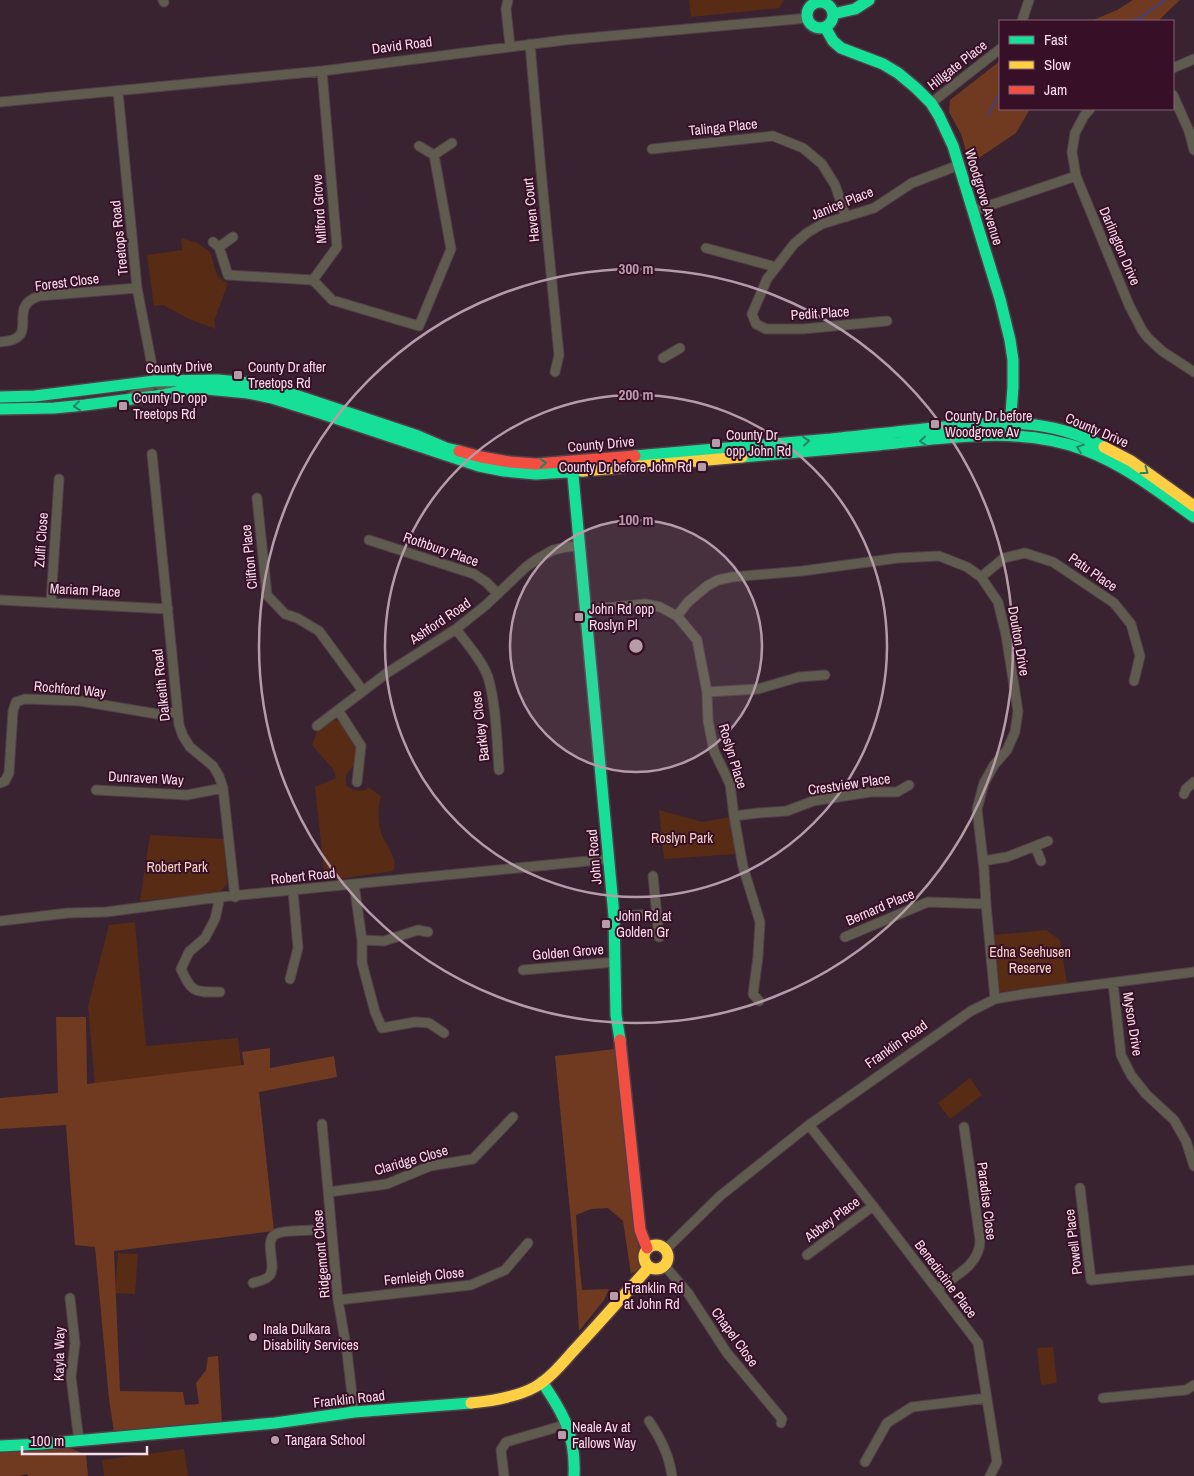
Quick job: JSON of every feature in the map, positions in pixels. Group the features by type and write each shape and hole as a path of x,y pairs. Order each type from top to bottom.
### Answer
{"main road":[{"path":"833,14 855,9 869,0"},
{"path":"820,1 828,4 833,11 831,22 825,27 813,25 808,18 810,7 820,1"},
{"name":"Woodgrove Avenue","path":"825,27 833,41 841,48 883,64 912,84 931,104 946,130 953,146 973,211 1010,340 1013,360 1010,435"},
{"name":"County Drive","path":"0,397 35,396 155,382 218,380 249,383 277,389 418,436 446,448 510,462 572,467 940,439 1010,435 1041,438 1067,444 1096,454 1116,464 1194,517"},
{"name":"County Drive","path":"0,409 54,408 162,395 196,388 248,393 272,398 320,413 479,466 536,474 572,467 767,445 986,423 1023,423 1071,432 1093,442 1130,461 1194,506"},
{"name":"John Road","path":"572,467 614,916 616,1015 640,1230 647,1248"},
{"path":"659,1245 666,1249 669,1256 665,1266 659,1269 649,1267 644,1260 647,1248 659,1245"},
{"name":"Franklin Road","path":"0,1446 275,1423 354,1412 484,1402 507,1397 542,1382 559,1368 649,1267"},
{"path":"542,1382 568,1424 574,1449 574,1476"}],"street":[{"path":"508,0 506,9 510,46"},
{"path":"1022,20 1029,0"},
{"name":"David Road","path":"0,102 118,92 322,70 510,46 808,18"},
{"name":"Haven Court","path":"530,44 540,171 559,355 554,372"},
{"name":"Hillgate Place","path":"931,104 999,50"},
{"path":"1174,68 1194,59"},
{"name":"Milford Grove","path":"313,280 337,247 322,70"},
{"name":"Treetops Road","path":"118,92 137,288 155,382"},
{"path":"1174,96 1189,131 1194,150"},
{"name":"Darlington Drive","path":"1089,110 1075,133 1072,152 1076,176 1142,330 1162,351 1194,372"},
{"name":"Talinga Place","path":"652,148 773,136 803,148 822,164 835,185 846,217"},
{"path":"434,155 452,143"},
{"path":"233,237 216,244 228,275 313,280 332,300 419,326 451,250 434,155 419,146"},
{"name":"Janice Place","path":"756,324 752,314 767,279 794,244 807,232 822,224 874,208 912,183 959,166"},
{"path":"973,211 1076,176"},
{"path":"706,248 776,266"},
{"name":"Forest Close","path":"0,342 12,341 20,335 23,327 24,307 32,299 40,296 137,288"},
{"name":"Pedit Place","path":"756,324 766,329 803,329 887,321"},
{"path":"663,358 680,348"},
{"path":"125,399 155,382 163,388 176,392"},
{"name":"Dalkeith Road","path":"152,454 178,725 190,747 213,766 223,788 235,897"},
{"name":"Zulfi Close","path":"51,602 59,479"},
{"name":"Clifton Place","path":"258,498 267,595 285,614 297,618 318,631 363,691"},
{"name":"Rothbury Place","path":"369,540 469,572 480,577 498,594"},
{"name":"Ashford Road","path":"317,726 409,658 456,628 486,605 526,567 544,554 566,546 579,546"},
{"name":"Patu Place","path":"981,577 1004,558 1025,553 1053,562 1114,603 1131,624 1140,656 1134,681"},
{"name":"Doulton Drive","path":"677,616 688,602 707,586 718,580 732,577 802,571 898,558 939,556 967,567 981,577 998,602 1006,634 1018,711 1015,732 1007,750 994,765 984,783 977,809 995,1000"},
{"name":"Mariam Place","path":"0,600 168,609"},
{"name":"Roslyn Place","path":"585,610 645,604 660,607 677,616 697,640 707,692 708,721 714,751 730,784 742,867 760,922 753,994 759,1001"},
{"name":"Barkley Close","path":"456,628 488,677 499,770"},
{"path":"707,692 758,688 799,677 825,675"},
{"name":"Rochford Way","path":"0,783 5,780 9,773 13,711 16,702 25,699 80,702 157,714 177,712"},
{"path":"338,710 361,746 357,782"},
{"path":"1184,794 1186,789 1194,782"},
{"name":"Crestview Place","path":"734,816 787,811 813,801 870,792 897,792 909,785"},
{"name":"Dunraven Way","path":"96,790 187,795 223,788"},
{"path":"983,861 1007,857 1048,841"},
{"path":"1035,846 1041,861"},
{"name":"Robert Road","path":"0,921 68,913 106,912 220,897 609,859"},
{"path":"653,876 659,937"},
{"path":"354,884 362,940 362,963 375,1012 382,1028 415,1022 429,1023 444,1032"},
{"path":"290,979 298,948 293,891"},
{"path":"220,897 215,919 205,938 189,952 181,969 189,986 200,992 220,992"},
{"name":"Bernard Place","path":"845,937 928,902 986,904"},
{"path":"614,916 657,914"},
{"path":"362,940 384,941 418,930 428,932"},
{"name":"Golden Grove","path":"523,970 615,962"},
{"name":"Franklin Road","path":"666,1249 720,1196 809,1125 970,1010 995,1000 1024,994 1194,972"},
{"name":"Myson Drive","path":"1113,983 1122,1056 1131,1075 1146,1094 1174,1120 1190,1139 1194,1166"},
{"name":"Claridge Close","path":"330,1192 387,1184 430,1166 472,1159 513,1117"},
{"name":"Ridgemont Close","path":"322,1124 330,1192 338,1300 347,1352 354,1412"},
{"name":"Benedictine Place","path":"809,1125 978,1343 997,1462 990,1476"},
{"name":"Paradise Close","path":"937,1289 964,1270 976,1258 980,1248 964,1127"},
{"name":"Powell Place","path":"1080,1188 1091,1280 1194,1270"},
{"name":"Abbey Place","path":"807,1255 873,1206"},
{"path":"253,1282 270,1275 272,1236 277,1232 311,1230"},
{"name":"Fernleigh Close","path":"338,1300 471,1285 505,1270 528,1243"},
{"name":"Chapel Close","path":"665,1266 688,1293 727,1353 782,1419 780,1423"},
{"name":"Kayla Way","path":"70,1298 75,1343 70,1377 79,1440"},
{"path":"1103,1398 1186,1390 1194,1385"},
{"path":"865,1462 887,1423 912,1407 987,1398"},
{"path":"649,1421 660,1436 666,1450 672,1476"},
{"path":"504,1476 501,1450 506,1442 568,1424"}],"green space":[{"path":"689,0 784,0 779,8 691,17"},
{"path":"181,238 197,243 210,252 217,274 223,281 228,283 214,321 216,329 189,319 163,305 154,306 147,255 182,250"},
{"path":"333,720 340,721 357,746 356,762 346,775 346,785 357,790 366,790 368,787 381,796 379,825 393,857 393,871 325,881 315,787 336,778 334,770 312,745 317,732"},
{"name":"Roslyn Park","path":"659,810 702,822 730,817 736,854 664,859"},
{"name":"Robert Park","path":"150,835 224,839 227,884 219,893 140,901"},
{"path":"135,922 146,1046 238,1038 242,1071 95,1084 88,1006 109,925"},
{"name":"Edna Seehusen Reserve","path":"1046,930 1060,940 1067,983 1000,992 994,935"},
{"path":"970,1078 982,1095 950,1119 938,1103"},
{"path":"118,1253 138,1254 135,1294 115,1293"},
{"path":"1053,1347 1057,1383 1041,1385 1037,1348"},
{"path":"184,1449 188,1476 104,1476 102,1460"}],"shaded area":[{"path":"1133,0 1180,0 1159,20 1093,20 1117,10"},
{"path":"999,62 999,110 1029,110 1016,133 970,164 961,134 949,112 950,100"},
{"path":"56,1017 86,1017 87,1084 244,1065 242,1052 270,1048 270,1068 334,1056 337,1077 259,1092 274,1231 114,1251 120,1391 183,1392 185,1405 199,1404 196,1383 206,1370 208,1357 218,1356 222,1423 114,1432 109,1399 95,1247 75,1245 66,1125 0,1129 0,1098 58,1093"},
{"path":"615,1049 641,1268 631,1274 623,1221 608,1208 591,1209 576,1215 582,1290 609,1289 604,1300 579,1331 574,1253 555,1056"},
{"path":"70,1448 86,1455 88,1476 28,1476 27,1474 0,1476 0,1452"}],"waterway":[{"path":"1135,20 1165,0"},
{"path":"988,115 999,95"}],"traffic: fast":[{"path":"833,14 855,9 869,0"},
{"path":"820,2 829,6 833,15 829,24 820,28 811,24 807,15 811,6 820,2"},
{"path":"825,27 833,41 841,48 883,64 898,73 916,88 931,103 953,146 1000,299 1010,340 1013,360 1010,428"},
{"path":"0,397 35,396 155,381 218,380 249,383 277,389 459,451"},
{"path":"0,409 54,408 85,405 163,395 196,388 248,393 272,398 320,413 479,466 536,474 583,471"},
{"path":"635,456 999,423 1041,426 1062,430 1104,447"},
{"path":"742,457 956,437 1008,436 1034,438 1060,442 1100,456 1141,480 1194,517"},
{"path":"572,465 614,916 616,1015 620,1040"},
{"path":"542,1382 557,1405 571,1437 574,1476"},
{"path":"0,1446 275,1423 354,1412 471,1403"}],"traffic: slow":[{"path":"1104,447 1131,461 1194,506"},
{"path":"583,471 742,457"},
{"path":"656,1245 665,1248 668,1257 665,1266 656,1269 647,1266 644,1257 647,1248 656,1245"},
{"path":"471,1403 512,1396 541,1383 552,1374 649,1267"}],"traffic: jam":[{"path":"459,451 510,462 536,464 635,456"},
{"path":"620,1040 640,1230 647,1248"}],"place":[{"name":"County Dr after Treetops Rd","path":"238,375"},
{"name":"County Dr opp Treetops Rd","path":"123,406"},
{"name":"County Dr before Woodgrove Av","path":"935,424"},
{"name":"County Dr opp John Rd","path":"716,443"},
{"name":"County Dr before John Rd","path":"702,467"},
{"name":"John Rd opp Roslyn Pl","path":"579,617"},
{"name":"John Rd at Golden Gr","path":"606,924"},
{"name":"Franklin Rd at John Rd","path":"614,1296"},
{"name":"Inala Dulkara Disability Services","path":"253,1337"},
{"name":"Neale Av at Fallows Way","path":"562,1435"},
{"name":"Tangara School","path":"275,1440"}]}
